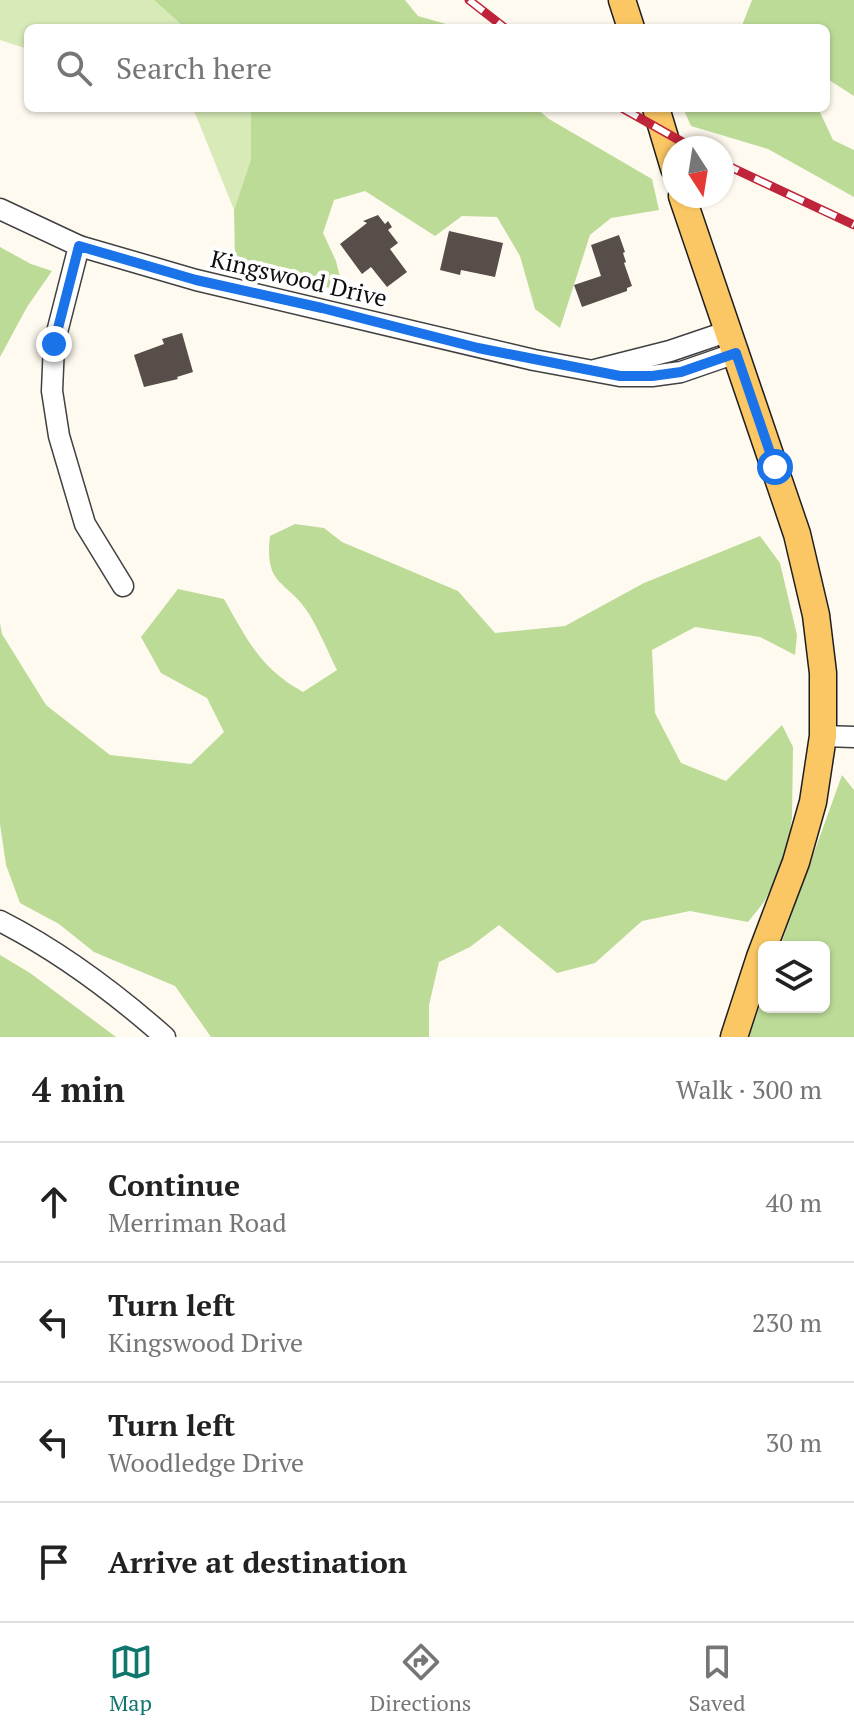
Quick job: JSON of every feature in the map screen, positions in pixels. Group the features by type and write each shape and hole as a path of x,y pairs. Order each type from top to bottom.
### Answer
{"main road":[{"path":"622,0 630,24"},
{"path":"657,112 664,136"},
{"path":"686,208 797,534 810,588 823,673 820,768 808,826 755,969 734,1037"}],"street":[{"name":"Kingswood Drive","path":"0,209 79,246 196,280 478,348 595,370 670,351 733,342"},
{"path":"79,246 54,344 52,391 59,436 85,524 123,586"},
{"path":"823,736 854,737"},
{"path":"0,921 71,962 120,997 165,1037"}],"green space":[{"path":"0,0 154,0 181,24 24,24 24,48 0,40"},
{"path":"154,0 405,0 418,16 446,24 181,24"},
{"path":"752,0 854,0 854,96 830,81 830,24 743,24"},
{"path":"193,112 252,112 251,159 234,210"},
{"path":"251,112 541,112 652,179 659,210 611,218 590,235 560,328 535,309 520,256 497,217 462,216 435,236 365,191 334,200 323,233 336,261 343,289 275,282 235,257 234,210 251,159"},
{"path":"685,112 820,112 833,140 854,150 854,197 768,149 734,139 734,136 691,126"},
{"path":"0,247 31,264 52,271 27,307 0,357"},
{"path":"295,524 324,528 342,542 458,591 495,633 565,626 644,583 760,536 780,563 797,635 795,655 760,637 695,627 652,650 655,713 681,763 726,781 782,725 793,747 792,817 786,860 764,902 748,922 690,911 642,921 595,963 557,973 499,925 470,947 439,962 429,1005 429,1037 211,1037 175,986 94,952 59,924 20,903 6,865 0,824 0,623 2,634 46,705 110,755 191,764 224,732 207,698 161,673 141,637 178,589 224,599 248,641 265,663 303,692 337,670 309,614 279,581 270,565 270,536"},
{"path":"842,775 854,790 854,1037 749,1037 758,1011 830,1013 830,941 782,941"},
{"path":"0,955 30,973 116,1037 0,1037"}],"building":[{"path":"378,215 392,227 388,230 398,243 390,249 407,272 387,287 371,267 362,274 340,244 367,223 363,221"},
{"path":"449,231 503,243 495,277 461,270 460,275 440,270"},
{"path":"619,235 632,286 627,291 582,307 574,285 601,276 591,245"},
{"path":"182,333 193,372 144,387 134,355 164,344 162,339"}],"railway":[{"path":"469,0 500,24"},
{"path":"629,112 672,136"},
{"path":"734,169 854,225"}],"route":[{"path":"54,344 79,246 196,280 478,348 620,376 681,372 736,353 775,467"}]}
